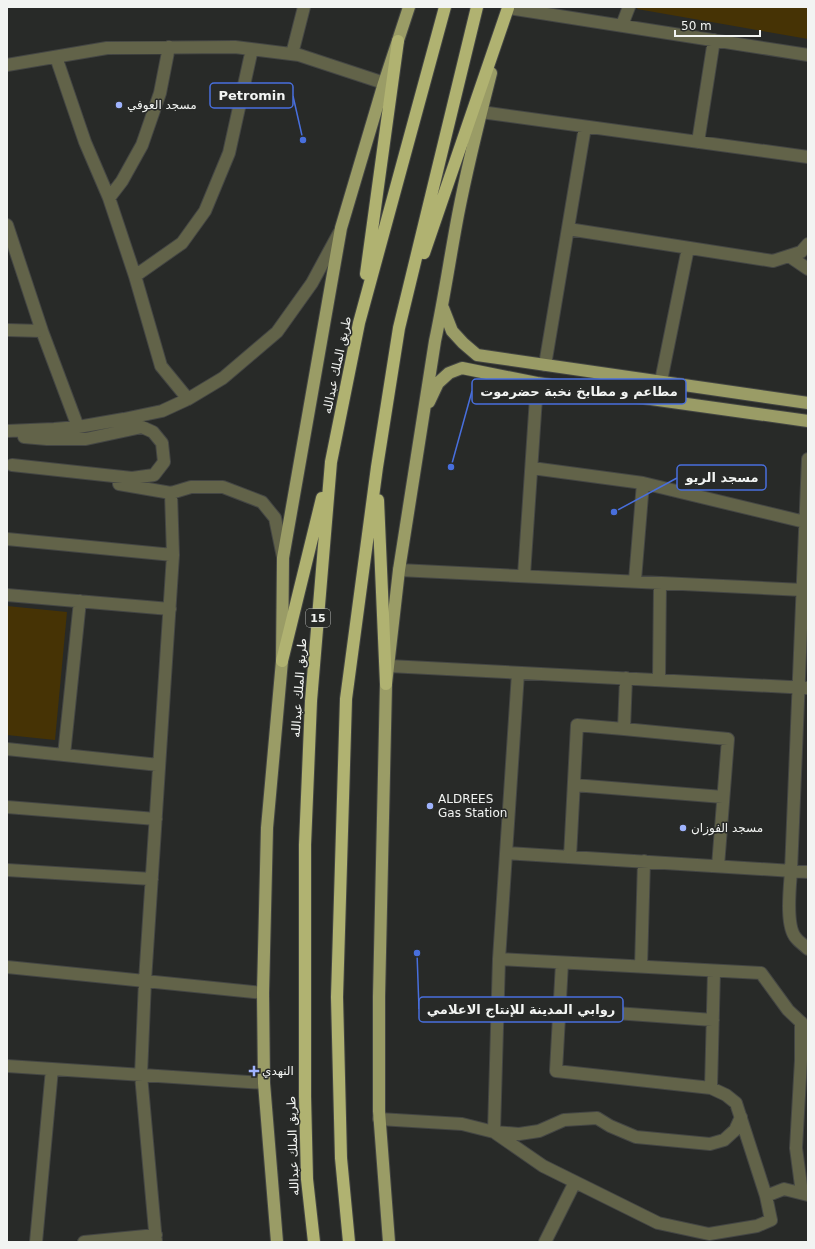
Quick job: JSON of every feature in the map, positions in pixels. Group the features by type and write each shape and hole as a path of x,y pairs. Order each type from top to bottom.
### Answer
{"highway":[{"name":"طريق الملك عبدالله","path":"314,1242 307,1179 305,1096 305,845 311,701 331,462 359,323 445,7"},
{"path":"349,1242 341,1158 337,997 346,699 377,467 399,328 477,7"},
{"path":"399,328 508,7"},
{"path":"359,323 398,41"},
{"path":"282,661 331,462"},
{"path":"377,467 386,684"}],"main road":[{"path":"277,1242 264,1083 263,993 267,828 282,661 283,558 341,228 384,83 409,7"},
{"path":"389,1242 379,1119 379,997 386,684 399,570 435,341 443,308 458,216 481,112 508,7"},
{"path":"443,308 452,331 477,355 808,403"},
{"path":"475,370 477,355"},
{"path":"424,414 438,383 449,373 462,368 537,383 808,421"}],"street":[{"path":"292,54 304,7"},
{"path":"508,7 808,55"},
{"path":"622,26 629,7"},
{"path":"698,142 714,40"},
{"path":"109,198 122,181 142,145 160,92 169,47"},
{"path":"7,65 107,48 234,47 299,55 384,83"},
{"path":"135,276 182,243 205,211 229,153 252,49"},
{"path":"56,57 85,142 109,198 135,276 161,366 188,399"},
{"path":"481,112 808,157"},
{"path":"545,365 585,126"},
{"path":"7,226 42,331 78,427"},
{"path":"7,430 78,427 162,411 188,399 223,378 277,332 312,283 341,228"},
{"path":"568,229 773,261 801,252 808,244"},
{"path":"662,382 688,248"},
{"path":"789,256 808,269"},
{"path":"7,330 42,331"},
{"path":"524,575 537,383"},
{"path":"7,435 47,439 86,439 142,427 153,432 162,443 164,462 154,475 132,478 10,465"},
{"path":"808,459 803,590 803,688 789,897 789,923 795,938 808,948"},
{"path":"10,465 171,492 190,487 223,487 262,502 275,518 283,558"},
{"path":"532,468 643,483 805,522"},
{"path":"635,580 643,483"},
{"path":"84,1242 156,1239 141,1075 145,981 173,555 171,492"},
{"path":"7,540 173,555"},
{"path":"399,570 635,580 803,590"},
{"path":"659,680 660,582"},
{"path":"7,595 170,609"},
{"path":"64,755 80,601"},
{"path":"389,666 803,688"},
{"path":"494,1132 499,959 518,673"},
{"path":"624,728 626,678"},
{"path":"570,857 577,725 624,728 728,739 718,866"},
{"path":"7,749 159,765"},
{"path":"574,785 723,797"},
{"path":"7,807 156,819"},
{"path":"506,853 808,872"},
{"path":"641,967 644,861"},
{"path":"7,870 152,879"},
{"path":"499,959 761,973 788,1010 804,1025 796,1148 805,1194 784,1189 766,1196"},
{"path":"494,1132 543,1166 658,1223 709,1234 757,1226 771,1220 766,1196 736,1103 726,1095 711,1088 556,1071 562,963"},
{"path":"7,967 263,993"},
{"path":"711,1088 714,971"},
{"path":"559,1009 713,1020"},
{"path":"7,1066 264,1083"},
{"path":"36,1242 52,1069"},
{"path":"379,1119 462,1124 494,1132 519,1134 539,1131 564,1120 597,1118 610,1126 636,1137 710,1144 724,1140 735,1130 741,1117"},
{"path":"545,1242 575,1182"}],"shaded area":[{"path":"638,7 808,7 808,39 637,9"},
{"path":"7,606 67,612 55,740 7,735"}],"place":[{"name":"مسجد العوفي","path":"119,105"},
{"name":"Petromin","path":"303,140"},
{"name":"مطاعم و مطابخ نخبة حضرموت","path":"451,467"},
{"name":"مسجد الريو","path":"614,512"},
{"name":"ALDREES Gas Station","path":"430,806"},
{"name":"مسجد الفوزان","path":"683,828"},
{"name":"روابي المدينة للإنتاج الاعلامي","path":"417,953"},
{"name":"النهدي","path":"254,1071"}]}
